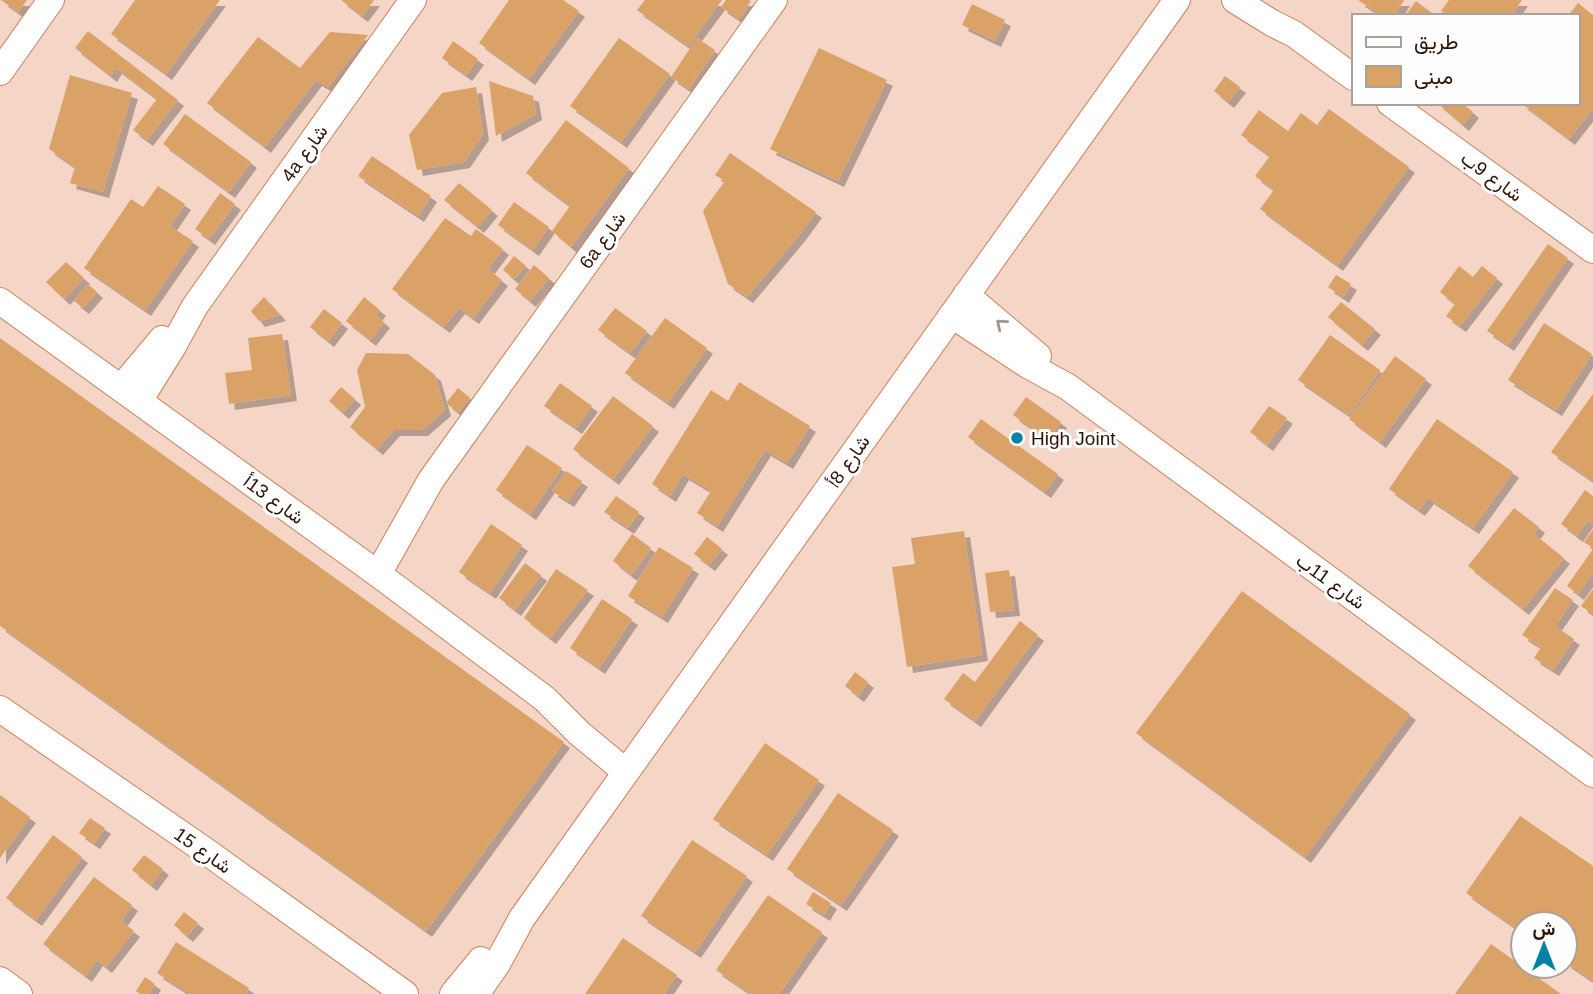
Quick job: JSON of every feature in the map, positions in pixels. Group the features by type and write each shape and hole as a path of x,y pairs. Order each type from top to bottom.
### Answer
{"street":[{"path":"0,72 51,0"},
{"name":"4a شارع","path":"130,394 172,348 195,306 413,0"},
{"name":"6a شارع","path":"370,568 774,0"},
{"name":"شارع 8أ","path":"476,994 520,922 1177,0"},
{"path":"1235,0 1294,34"},
{"path":"1260,0 1294,34 1352,76"},
{"name":"شارع 9ب","path":"1393,105 1593,250"},
{"name":"شارع 13أ","path":"0,301 370,568 545,699 588,722 633,764"},
{"name":"شارع 11ب","path":"959,305 1027,346 1068,387 1593,774"},
{"name":"شارع 15","path":"0,709 405,994"},
{"name":"شارع 8أ","path":"453,994 486,955 520,922"},
{"path":"0,980 19,994"}],"building":[{"path":"1,0 27,0 18,12"},
{"path":"135,0 220,0 166,74 111,34"},
{"path":"341,0 374,0 362,16"},
{"path":"509,0 563,0 579,11 529,79 479,43"},
{"path":"645,0 722,0 688,46 637,10"},
{"path":"726,0 751,1 739,19 721,7"},
{"path":"1358,0 1404,0 1395,14 1379,14"},
{"path":"1449,0 1522,0 1512,14 1445,14 1441,11"},
{"path":"1416,1 1433,14 1406,14"},
{"path":"1578,3 1593,15 1593,108 1569,139 1524,105 1579,105 1579,14 1570,14"},
{"path":"972,4 1005,20 995,41 962,25"},
{"path":"88,31 178,100 147,140 133,130 157,99 116,68 111,76 75,48"},
{"path":"330,32 368,35 328,87 316,80 265,147 207,103 258,37 300,68"},
{"path":"619,38 670,74 621,142 570,106"},
{"path":"697,38 715,50 689,89 671,77"},
{"path":"453,41 478,59 466,75 442,58"},
{"path":"819,48 887,80 838,181 770,149"},
{"path":"70,75 132,93 103,192 70,183 75,167 49,149"},
{"path":"1225,76 1240,87 1228,102 1214,91"},
{"path":"489,81 533,96 536,114 496,136"},
{"path":"476,87 483,134 464,162 417,170 409,135 442,93"},
{"path":"1439,105 1464,105 1473,112 1463,125"},
{"path":"1329,109 1409,167 1337,265 1260,209 1274,190 1255,176 1270,156 1241,135 1259,110 1288,131 1301,113 1317,125"},
{"path":"185,114 251,162 229,192 163,144"},
{"path":"566,120 629,168 571,247 552,231 570,206 526,173"},
{"path":"730,153 816,212 747,297 728,284 703,211 725,181 715,175"},
{"path":"372,156 431,196 418,216 358,176"},
{"path":"459,183 492,210 478,227 444,200"},
{"path":"158,186 185,204 170,226 193,241 145,310 84,268 131,199 143,207"},
{"path":"220,193 235,204 209,239 195,229"},
{"path":"514,202 549,227 533,250 498,225"},
{"path":"445,218 471,236 476,229 503,249 488,269 502,280 473,318 459,308 444,327 392,289"},
{"path":"1548,244 1568,258 1508,345 1487,331"},
{"path":"514,256 526,266 514,279 503,270"},
{"path":"66,262 84,278 64,299 46,282"},
{"path":"534,265 549,278 530,301 515,289"},
{"path":"1459,266 1473,277 1482,266 1497,278 1460,326 1446,316 1455,304 1440,292"},
{"path":"1336,275 1351,284 1343,297 1328,287"},
{"path":"88,284 97,292 83,308 74,301"},
{"path":"264,297 280,315 259,321 251,311"},
{"path":"364,297 380,310 376,315 384,322 370,340 346,321"},
{"path":"1341,302 1375,329 1362,345 1328,317"},
{"path":"615,308 647,331 630,353 598,330"},
{"path":"324,309 342,323 328,341 310,327"},
{"path":"665,318 707,348 668,403 625,373"},
{"path":"1544,323 1592,354 1556,410 1508,380"},
{"path":"282,334 291,395 229,404 225,373 252,370 248,338"},
{"path":"1330,335 1380,370 1349,415 1298,380"},
{"path":"0,338 564,742 426,931 0,626"},
{"path":"366,353 408,354 435,375 445,410 422,430 394,430 377,449 350,427 365,407 357,370"},
{"path":"1395,356 1426,379 1380,442 1349,419"},
{"path":"739,382 810,426 787,463 765,450 717,526 697,513 711,491 683,474 670,496 652,484 711,390 728,401"},
{"path":"560,383 592,406 576,428 544,406"},
{"path":"341,387 355,399 343,413 329,401"},
{"path":"458,388 470,398 458,412 446,403"},
{"path":"1593,394 1593,481 1551,452"},
{"path":"613,396 653,426 613,479 573,449"},
{"path":"1026,397 1061,422 1048,440 1013,415"},
{"path":"1269,406 1287,418 1267,445 1250,432"},
{"path":"981,419 1058,474 1045,492 968,437"},
{"path":"1437,419 1513,472 1473,528 1428,498 1419,510 1389,489"},
{"path":"527,445 562,468 530,514 496,490"},
{"path":"566,471 582,481 568,501 552,491"},
{"path":"1585,490 1593,496 1593,524 1588,520 1577,536 1561,524"},
{"path":"616,496 639,512 628,528 604,512"},
{"path":"1514,508 1539,527 1534,534 1564,558 1523,609 1468,566"},
{"path":"491,524 522,545 490,593 459,572"},
{"path":"1593,529 1593,548 1584,542"},
{"path":"964,531 982,655 907,667 892,567 915,564 911,538"},
{"path":"632,534 651,548 631,575 613,561"},
{"path":"707,537 722,549 709,565 694,554"},
{"path":"659,547 693,568 662,617 628,596"},
{"path":"1593,549 1593,573 1578,594 1567,586"},
{"path":"525,563 541,575 515,610 499,598"},
{"path":"556,569 588,590 550,638 524,618"},
{"path":"1009,570 1014,610 990,612 985,573"},
{"path":"1555,588 1573,600 1555,626 1574,639 1553,670 1534,658 1541,647 1522,635"},
{"path":"1593,589 1593,614 1581,606"},
{"path":"1242,591 1410,714 1305,857 1136,733"},
{"path":"602,599 632,619 599,668 570,648"},
{"path":"1020,621 1038,635 975,721 944,699 963,673 975,682"},
{"path":"855,672 868,682 858,696 845,686"},
{"path":"765,743 819,780 767,855 713,819"},
{"path":"838,793 893,830 841,905 787,869"},
{"path":"0,795 30,817 0,858"},
{"path":"1520,816 1593,866 1593,981 1579,972 1579,910 1509,910 1509,923 1466,893"},
{"path":"90,818 105,828 94,843 79,833"},
{"path":"53,835 82,857 36,920 6,898"},
{"path":"692,840 747,876 695,952 641,916"},
{"path":"144,855 163,869 151,885 132,870"},
{"path":"94,877 132,905 121,921 134,931 106,967 97,960 86,976 43,944"},
{"path":"813,892 831,903 824,915 806,904"},
{"path":"768,895 822,932 779,994 751,994 716,970"},
{"path":"184,912 198,923 187,936 174,925"},
{"path":"623,938 677,975 664,994 585,994"},
{"path":"176,942 249,988 246,994 190,994 157,973"},
{"path":"1491,944 1509,957 1509,980 1541,980 1561,994 1455,994"},
{"path":"145,977 155,984 149,994 140,994 136,991"}],"place":[{"name":"High Joint","path":"1017,438"}]}
